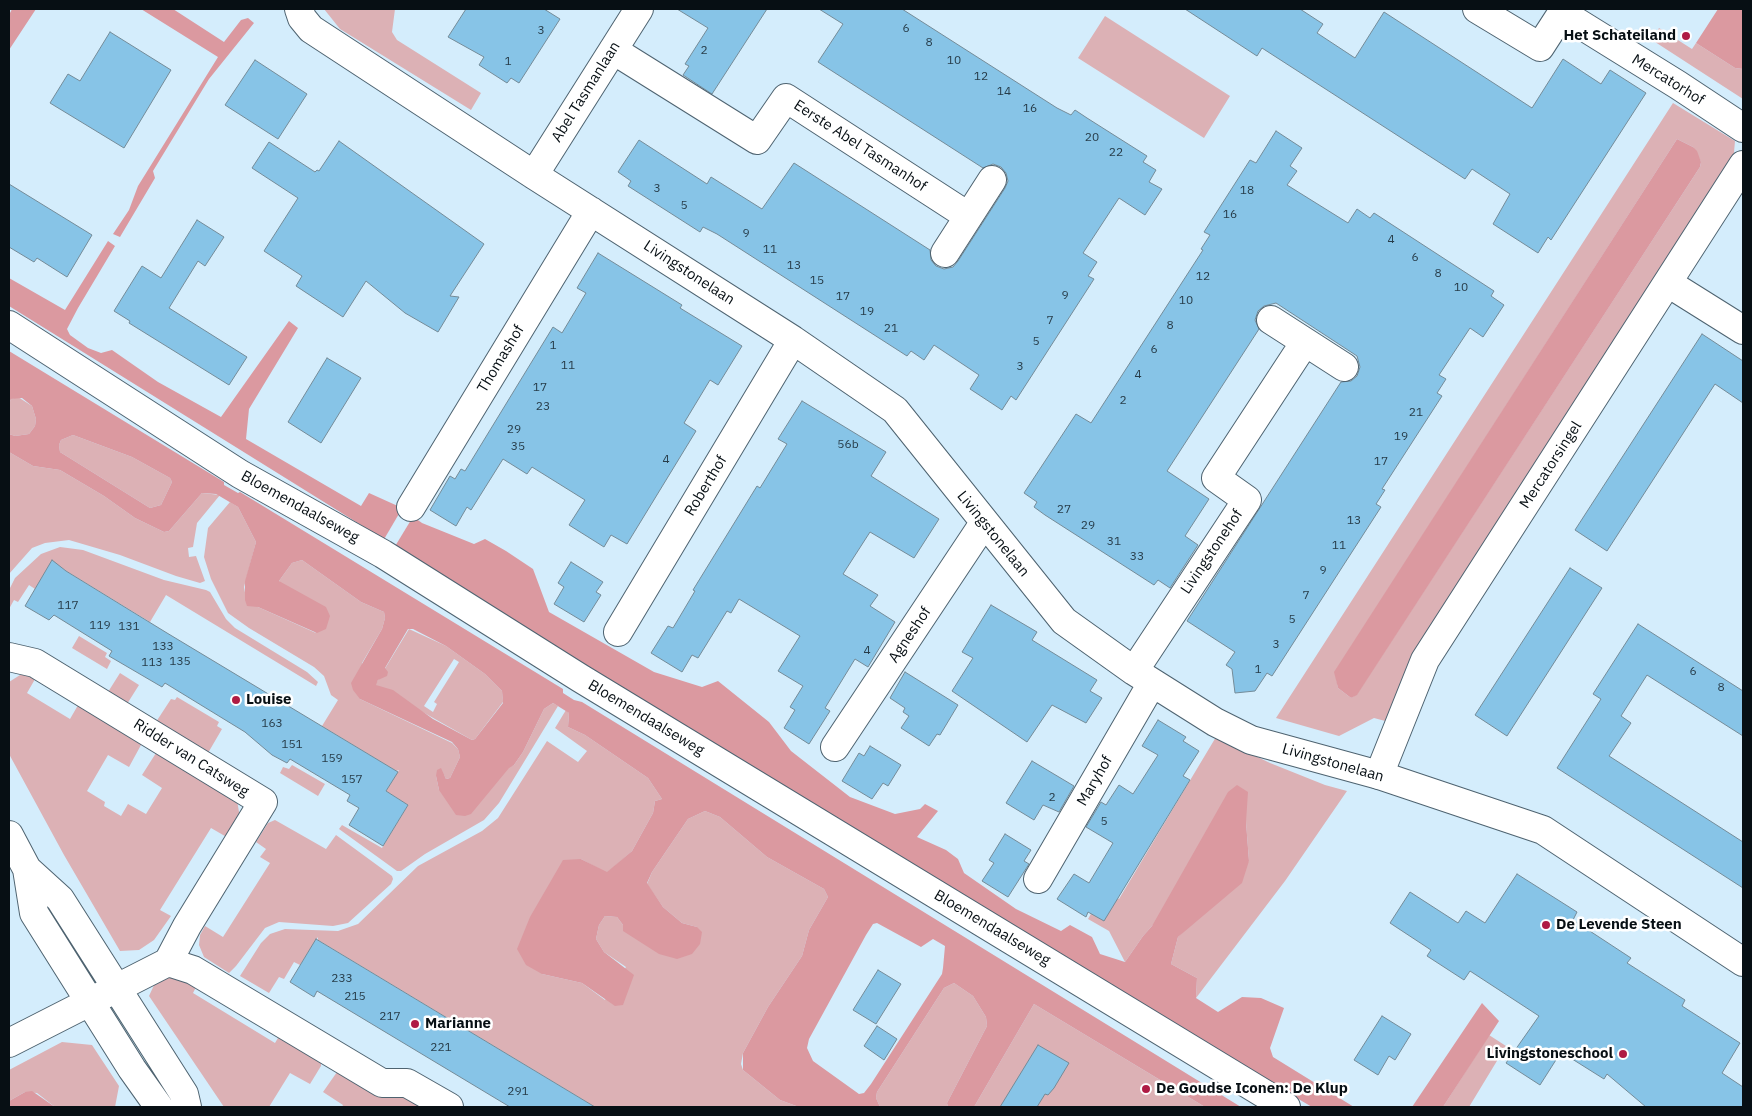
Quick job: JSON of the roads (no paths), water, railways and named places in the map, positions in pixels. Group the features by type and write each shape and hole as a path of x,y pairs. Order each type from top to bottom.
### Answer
{"street":[{"name":"Livingstonelaan","path":"299,9 302,18 311,29 534,175 793,340 895,410 1064,621 1143,677 1215,722 1251,740 1379,776 1543,830 1743,962"},
{"name":"Abel Tasmanlaan","path":"534,175 638,9"},
{"name":"Mercatorhof","path":"1477,9 1540,47 1562,14 1678,85 1743,128"},
{"name":"Eerste Abel Tasmanhof","path":"613,50 757,140 786,98 968,216"},
{"name":"Mercatorsingel","path":"1379,776 1425,660 1743,165"},
{"path":"945,253 992,180"},
{"name":"Thomashof","path":"410,508 591,211"},
{"path":"1668,283 1743,330"},
{"path":"1271,320 1344,366"},
{"name":"Bloemendaalseweg","path":"9,326 240,474 391,559 589,683 1286,1107"},
{"name":"Roberthof","path":"618,632 793,340"},
{"name":"Livingstonehof","path":"1143,677 1246,500 1216,478 1305,342"},
{"name":"Agneshof","path":"835,748 984,523"},
{"name":"Ridder van Catsweg","path":"9,657 35,663 263,802 187,926 168,962"},
{"name":"Maryhof","path":"1038,879 1143,677"},
{"path":"9,835 27,869 34,913 132,1069 159,1107"},
{"path":"27,869 60,899 184,1094 188,1107"},
{"path":"9,1043 168,962 192,970 382,1083 407,1084 449,1107"}],"place":[{"name":"Het Schateiland","path":"1686,36"},
{"name":"Louise","path":"236,700"},
{"name":"De Levende Steen","path":"1546,925"},
{"name":"Marianne","path":"415,1024"},
{"name":"Livingstoneschool","path":"1623,1054"},
{"name":"De Goudse Iconen: De Klup","path":"1146,1089"}]}
